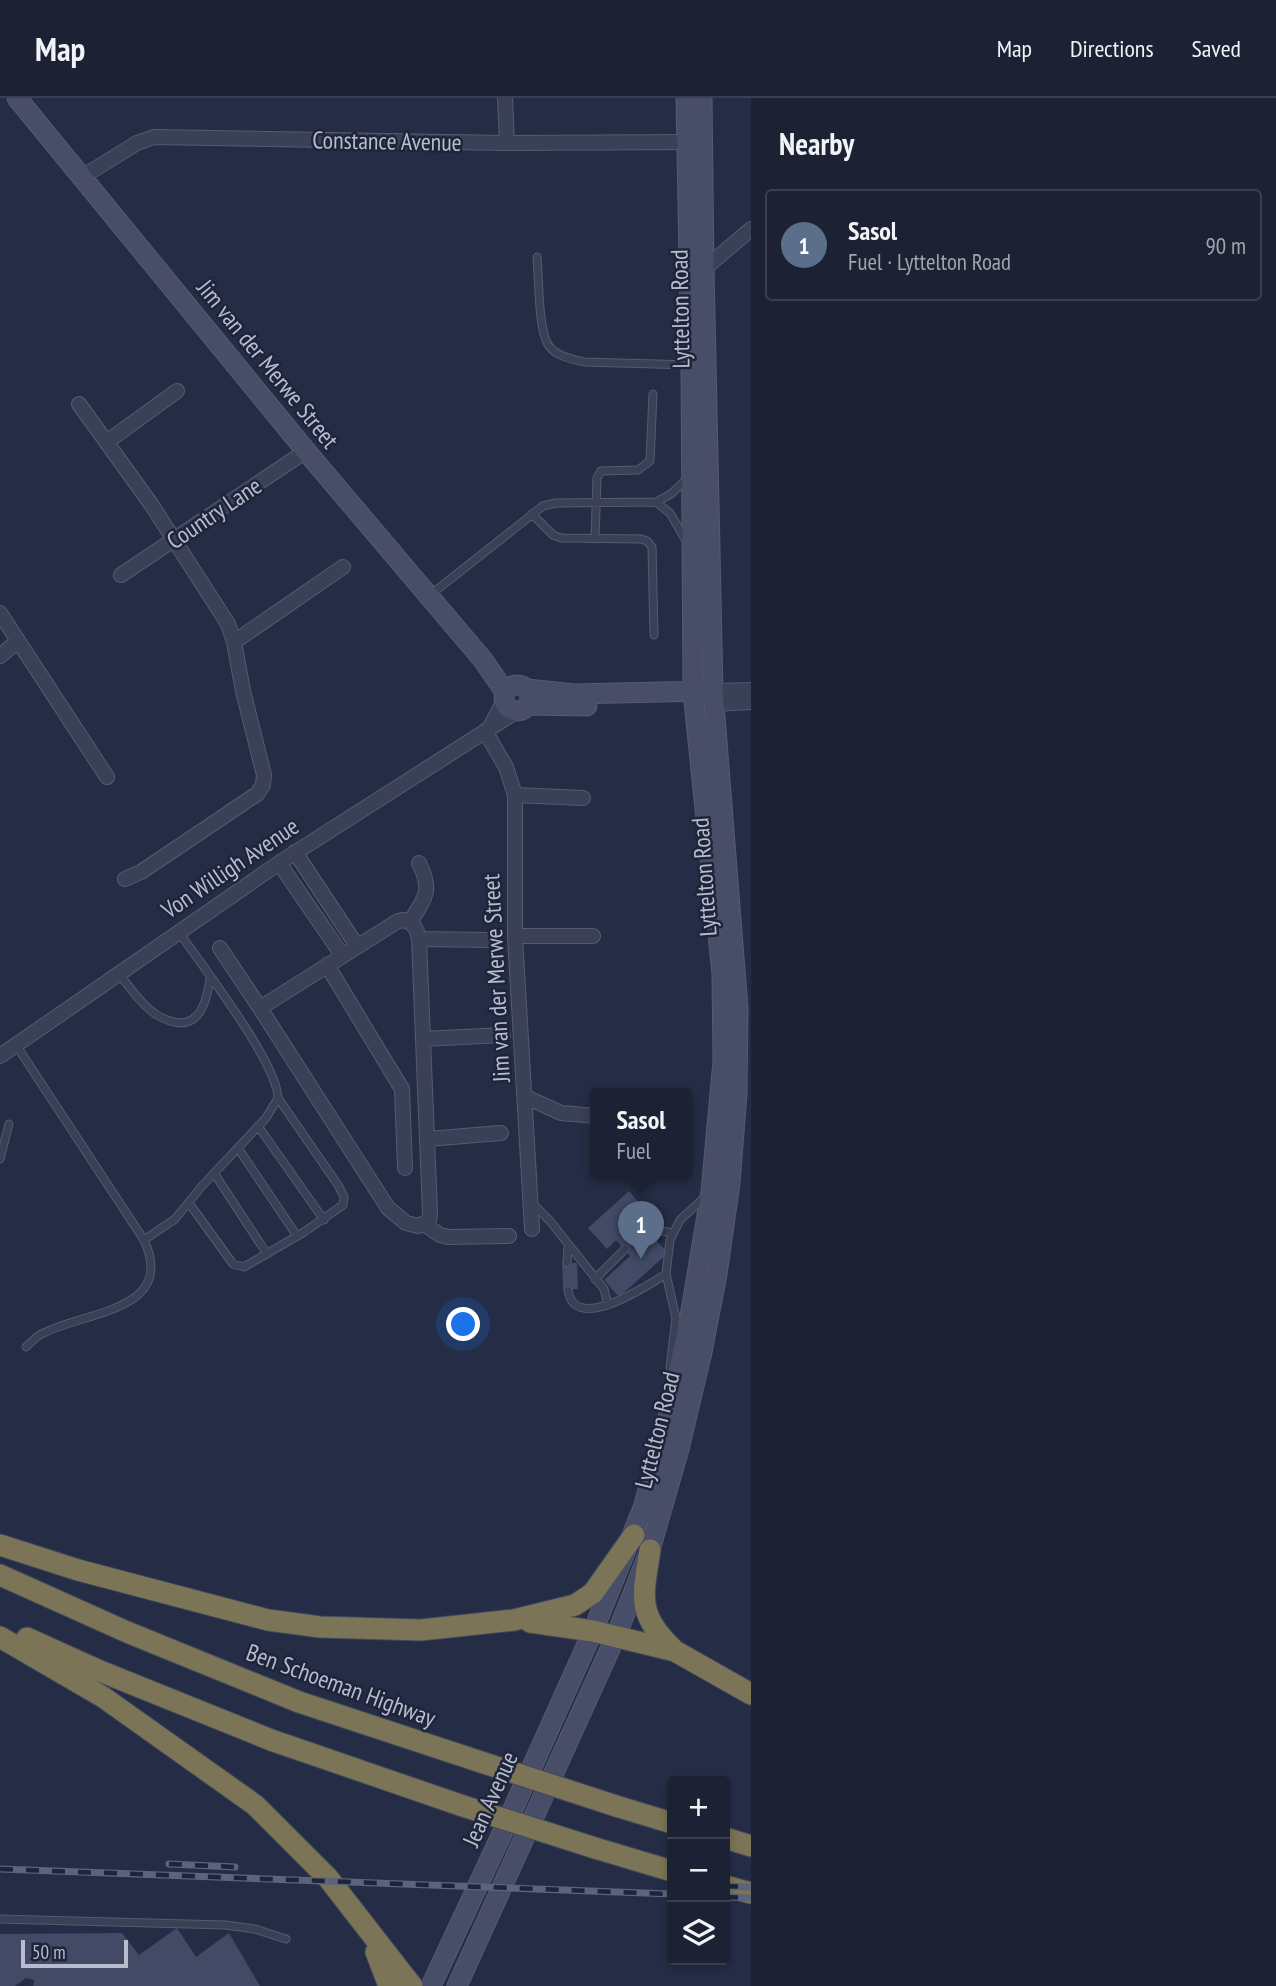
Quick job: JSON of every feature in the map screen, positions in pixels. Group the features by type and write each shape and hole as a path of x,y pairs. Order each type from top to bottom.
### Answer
{"highway":[{"path":"0,1545 78,1570 268,1620 320,1628 421,1630 514,1620 575,1605 593,1593 634,1535"},
{"path":"650,1550 643,1592 655,1632 675,1651 751,1694"},
{"name":"Ben Schoeman Highway","path":"0,1575 127,1632 299,1702 667,1821"},
{"path":"514,1620 593,1631 675,1651"},
{"path":"0,1625 100,1671 271,1740 463,1806 667,1870"},
{"path":"0,1637 103,1697 255,1805 328,1878 412,1986"},
{"path":"728,1839 751,1846"},
{"path":"730,1887 751,1893"},
{"path":"363,1923 389,1986"}],"main road":[{"name":"Jim van der Merwe Street","path":"17,98 306,451 483,660 496,667 516,697"},
{"name":"Lyttelton Road","path":"687,98 695,142 704,269 704,698"},
{"name":"Lyttelton Road","path":"616,1636 650,1550 679,1449 702,1352 730,1183 737,1093 737,1008 704,698 692,552 691,365 695,142 702,98"},
{"path":"516,697 574,694 704,698"},
{"name":"Lyttelton Road","path":"593,1631 634,1535 667,1422 688,1328 711,1192 720,1106 737,1008"},
{"name":"Jean Avenue","path":"431,1986 593,1631"},
{"name":"Jean Avenue","path":"457,1986 616,1636"}],"street":[{"path":"505,98 507,144"},
{"name":"Constance Avenue","path":"82,177 137,143 155,137 507,144 695,142"},
{"path":"704,269 751,229"},
{"path":"108,441 177,391"},
{"path":"79,404 108,441 221,611 234,642 264,775 263,785 257,794 141,872 125,879"},
{"name":"Country Lane","path":"121,575 306,451"},
{"path":"234,642 343,567"},
{"path":"0,613 107,777"},
{"path":"0,656 18,641"},
{"path":"704,698 751,690"},
{"name":"Von Willigh Avenue","path":"0,1056 295,852 487,729 498,725 516,697"},
{"path":"704,698 751,702"},
{"name":"Jim van der Merwe Street","path":"487,729 506,767 515,794 515,936 533,1230"},
{"path":"515,794 583,798"},
{"path":"295,852 357,946"},
{"path":"279,863 342,955"},
{"path":"410,922 426,896 427,878 419,863"},
{"path":"220,948 388,1208 406,1223 418,1226 429,1221 418,931 410,922 398,921 260,1008"},
{"path":"515,936 593,936"},
{"path":"419,939 491,940"},
{"path":"327,965 402,1089 405,1168"},
{"path":"423,1039 503,1035"},
{"path":"526,1097 561,1113 590,1115"},
{"path":"427,1139 501,1133"},
{"path":"425,1224 440,1235 448,1237 509,1236"}],"lane":[{"path":"537,257 543,334 550,348 567,358 584,362 691,365"},
{"path":"595,539 597,478 601,471 638,470 650,461 653,394"},
{"path":"428,596 543,506 556,503 656,502 671,494 691,475"},
{"path":"656,502 677,522 692,552"},
{"path":"532,514 552,535 561,538 641,538 647,541 652,547 654,635"},
{"path":"179,932 244,1027 275,1079 278,1098 344,1197 343,1205 324,1220 244,1267 233,1264 189,1203"},
{"path":"119,974 156,1015 176,1022 185,1022 202,1012 207,1001 210,977"},
{"path":"16,1045 144,1240 152,1259 146,1285 129,1303 37,1336 26,1347"},
{"path":"144,1240 175,1219 214,1172 258,1126 278,1098"},
{"path":"0,1159 9,1124"},
{"path":"258,1126 324,1220"},
{"path":"238,1148 297,1237"},
{"path":"214,1172 267,1254"},
{"path":"667,1422 676,1318 666,1274 672,1233 680,1220 711,1192"},
{"path":"531,1202 550,1221 595,1279 606,1294 608,1305"},
{"path":"642,1233 658,1230 672,1233"},
{"path":"567,1263 568,1247"},
{"path":"595,1279 625,1250"},
{"path":"568,1290 571,1300 579,1306 587,1308 608,1305 622,1301 666,1274"},
{"path":"0,1919 225,1925 254,1929 286,1939"}],"building":[{"path":"629,1191 638,1202 630,1208 641,1217 634,1224 648,1240 652,1236 668,1253 619,1297 604,1280 630,1256 616,1240 607,1249 588,1228"},
{"path":"562,1263 577,1263 578,1289 563,1290"},
{"path":"177,1928 196,1957 229,1933 260,1986 33,1986 34,1980 26,1978 15,1986 0,1986 0,1934 122,1933 139,1955"}],"railway":[{"path":"169,1864 235,1867"},
{"path":"0,1869 667,1894"},
{"path":"730,1886 751,1887"},
{"path":"730,1897 751,1898"}],"place":[{"name":"Sasol","path":"641,1259"}]}
